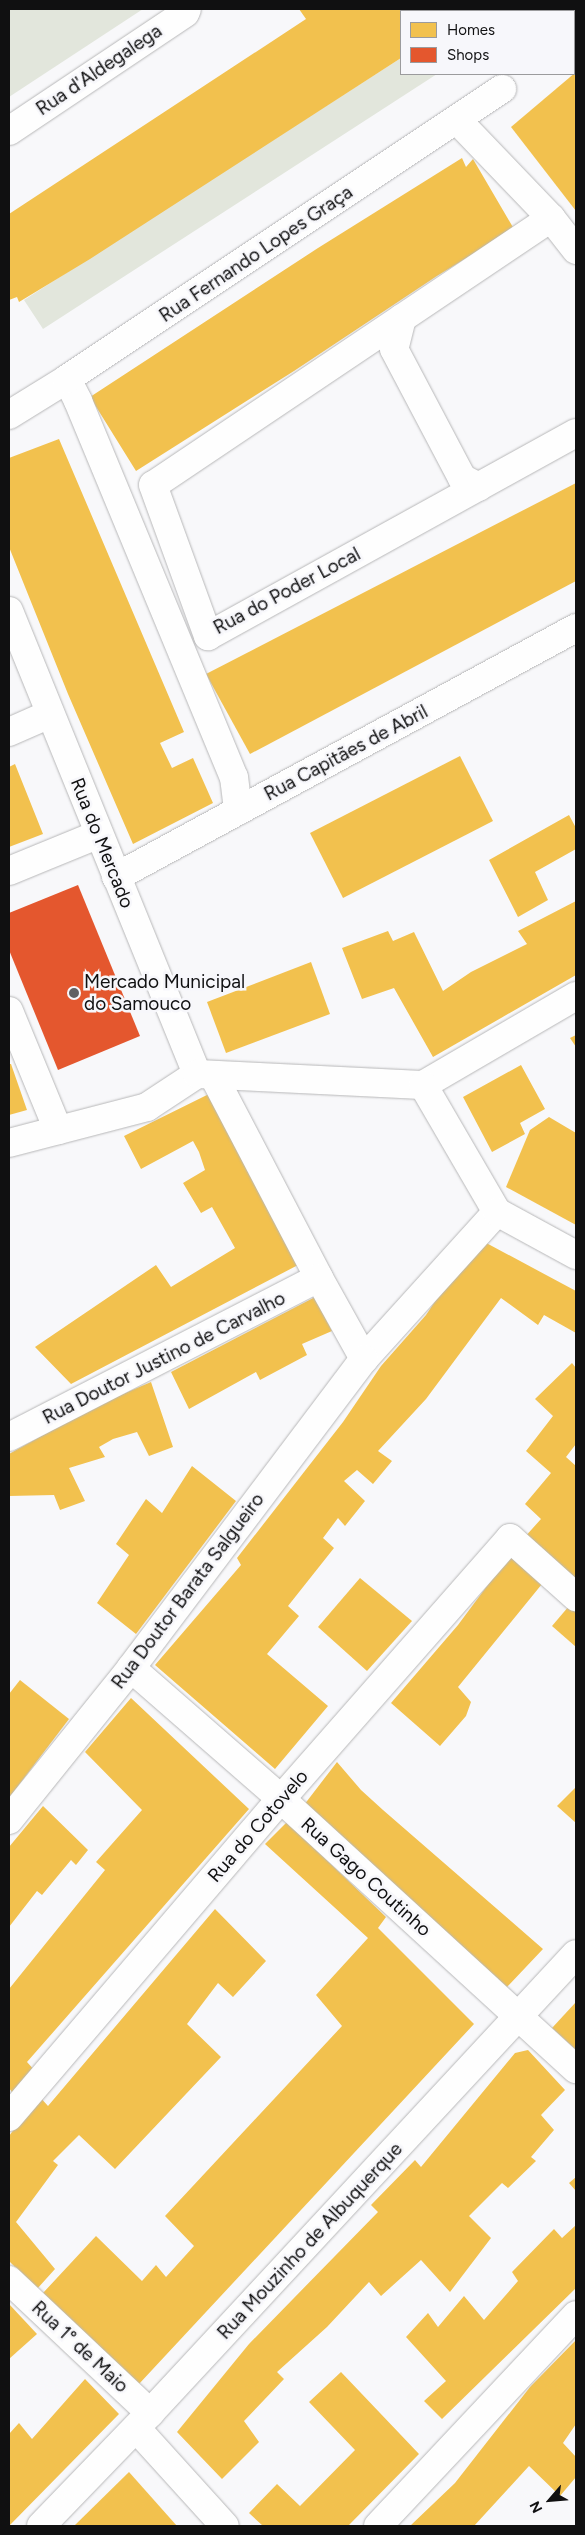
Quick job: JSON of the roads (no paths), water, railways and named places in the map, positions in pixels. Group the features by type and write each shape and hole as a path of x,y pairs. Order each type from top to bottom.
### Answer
{"street":[{"name":"Rua d'Aldegalega","path":"9,131 185,13 187,9"},
{"name":"Rua Fernando Lopes Graça","path":"9,415 67,380 502,89"},
{"path":"457,120 551,218 576,250"},
{"name":"Rua do Poder Local","path":"551,218 153,485 208,636 576,433"},
{"path":"402,318 394,349 462,478 479,487"},
{"path":"67,380 82,410 234,777 238,811"},
{"name":"Rua do Mercado","path":"9,611 116,877 205,1074 364,1360"},
{"name":"Rua Capitães de Abril","path":"116,877 576,628"},
{"path":"9,732 50,714"},
{"path":"9,871 99,834"},
{"path":"9,1143 147,1107 205,1074 423,1085 576,996"},
{"path":"9,1011 58,1130"},
{"path":"423,1085 497,1212 576,1255"},
{"name":"Rua Doutor Barata Salgueiro","path":"9,1820 131,1668 364,1360 497,1212"},
{"name":"Rua Doutor Justino de Carvalho","path":"9,1437 319,1278"},
{"name":"Rua do Cotovelo","path":"9,2116 280,1799 510,1538 576,1597"},
{"name":"Rua Gago Coutinho","path":"131,1668 280,1799 576,2069"},
{"name":"Rua Mouzinho de Albuquerque","path":"41,2526 143,2420 576,1954"},
{"name":"Rua 1° de Maio","path":"9,2280 143,2420 225,2526"},
{"path":"378,2526 576,2315"}],"place":[{"name":"Mercado Municipal do Samouco","path":"74,993"}]}
